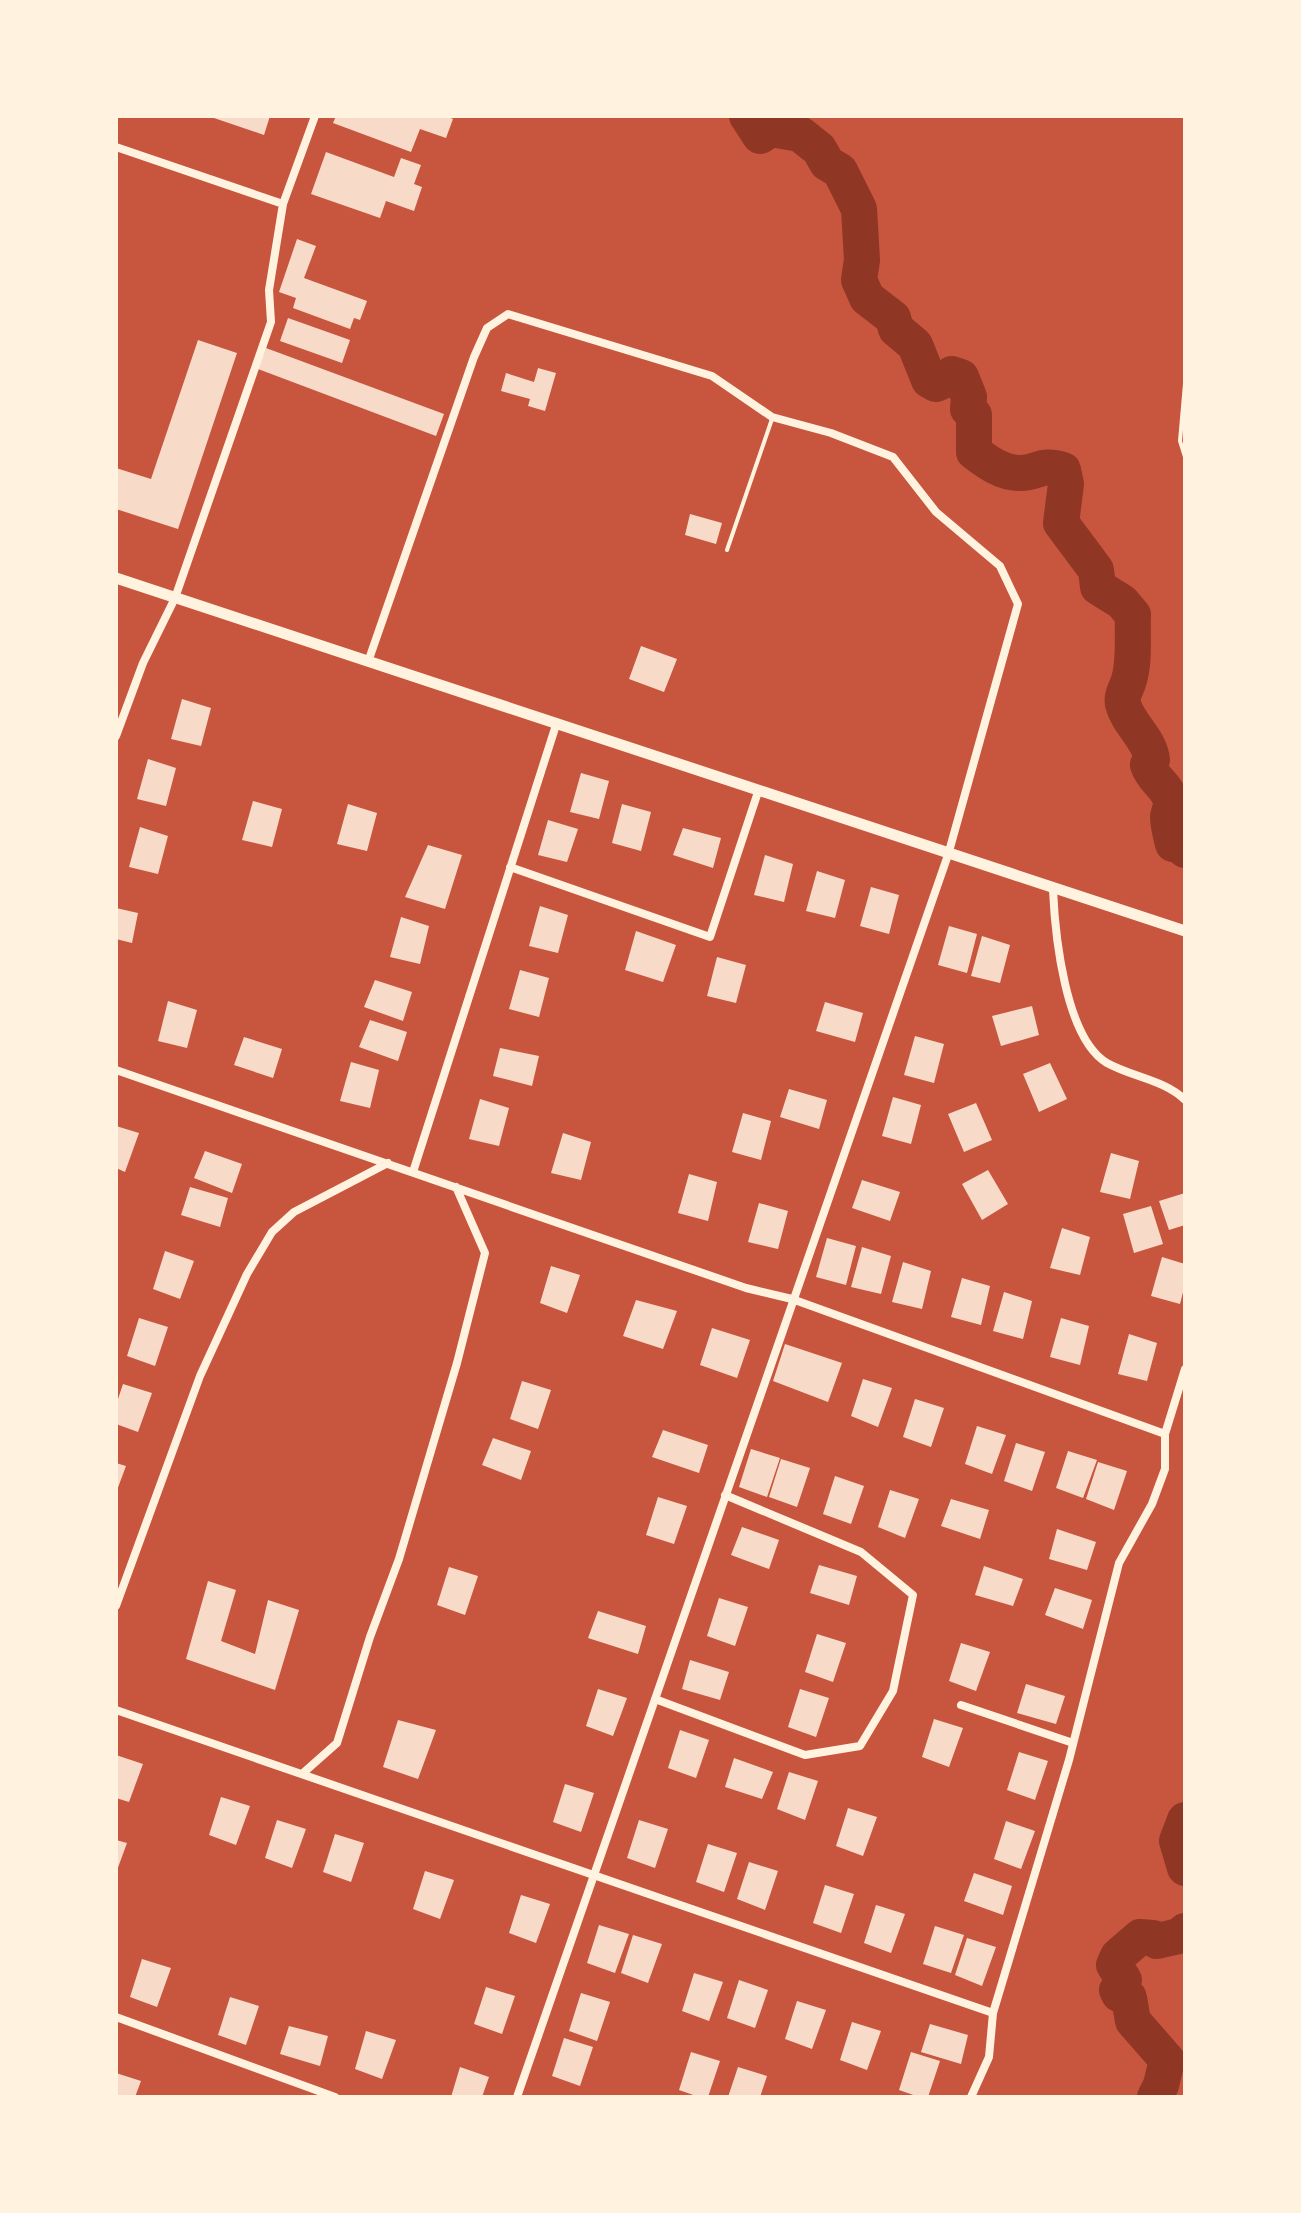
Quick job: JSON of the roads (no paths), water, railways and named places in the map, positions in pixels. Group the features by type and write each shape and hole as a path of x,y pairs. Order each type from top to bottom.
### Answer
{"street":[{"path":"116,736 143,663 175,598 271,322 269,290 283,204 315,116"},
{"path":"116,147 283,204"},
{"path":"368,662 474,357 487,328 508,314 712,376 772,417 831,433 893,457 936,512 1000,566 1018,604 948,855 517,2097"},
{"path":"116,578 1053,890 1185,931"},
{"path":"413,1172 556,725"},
{"path":"510,867 710,937 758,792"},
{"path":"1053,890 1064,981 1076,1019 1089,1044 1103,1060 1125,1072 1157,1082 1185,1100"},
{"path":"116,1070 746,1288 792,1299 1165,1434"},
{"path":"116,1606 200,1376 247,1274 272,1232 294,1212 388,1163"},
{"path":"302,1774 337,1743 370,1637 399,1559 461,1349 485,1253 456,1187"},
{"path":"971,2097 989,2057 993,2013 1073,1743 1119,1563 1152,1504 1165,1469 1165,1434 1185,1369"},
{"path":"655,1699 805,1755 860,1746 893,1691 913,1595 861,1552 725,1495"},
{"path":"961,1705 1073,1743"},
{"path":"116,1710 993,2013"},
{"path":"116,2017 335,2097"}],"lane":[{"path":"1185,384 1180,441 1185,457"},
{"path":"727,550 772,417"}],"waterway":[{"path":"747,116 760,136 771,129 800,134 819,149 827,163 840,171 859,209 862,260 859,280 867,298 893,318 896,329 915,345 929,380 936,384 952,374 961,377 969,397 968,409 974,415 974,452 1013,473 1044,468 1063,470 1066,484 1061,523 1096,570 1098,587 1122,602 1133,615 1132,664 1123,704 1150,752 1150,770 1170,798 1168,820 1173,844 1185,850"},
{"path":"1185,1820 1177,1841 1185,1868"},
{"path":"1155,2097 1167,2060 1133,2021 1129,1998 1117,1990 1124,1980 1114,1965 1118,1956 1140,1937 1157,1941 1179,1936 1185,1931"}]}
